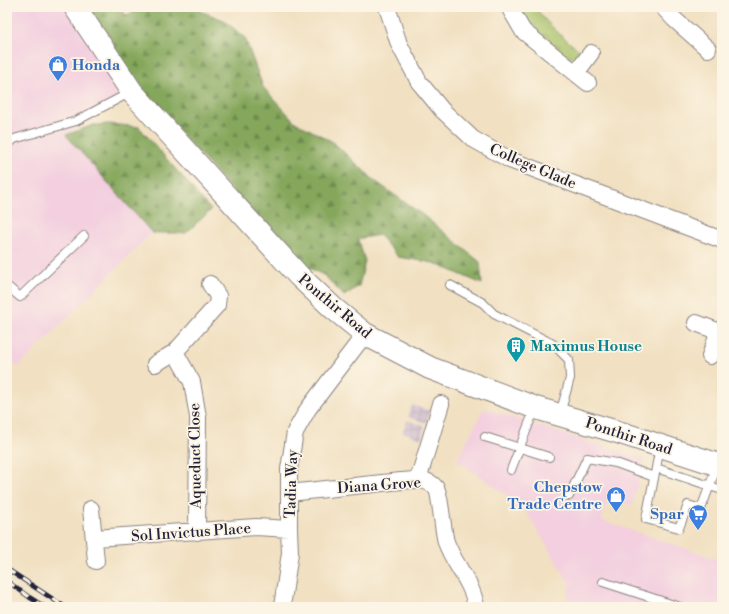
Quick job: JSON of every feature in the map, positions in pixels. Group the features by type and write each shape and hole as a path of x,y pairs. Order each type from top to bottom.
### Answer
{"main road":[{"name":"Ponthir Road","path":"75,7 132,92 299,276 333,308 365,334 430,368 536,408 560,414 720,465"}],"street":[{"name":"College Glade","path":"387,7 399,44 419,82 442,110 473,139 514,161 722,240"},
{"path":"509,7 523,31 582,78 591,53"},
{"path":"663,7 674,19 708,49"},
{"path":"156,364 175,352 217,305 218,296 210,284"},
{"path":"696,323 721,332 710,356"},
{"name":"Tadia Way","path":"282,607 290,553 289,469 294,432 308,409 365,334"},
{"name":"Aqueduct Close","path":"175,352 192,382 198,417 196,532"},
{"path":"418,480 441,404"},
{"name":"Diana Grove","path":"289,493 418,480 428,481 437,489 446,542 471,590 476,607"},
{"path":"91,509 96,560"},
{"name":"Sol Invictus Place","path":"94,538 256,527 289,529"}],"lane":[{"path":"7,146 10,138 76,122 132,92"},
{"path":"7,286 20,297 84,236"},
{"path":"450,285 483,303 494,314 553,344 569,360 570,378 560,414"},
{"path":"511,470 536,408"},
{"path":"485,438 549,457"},
{"path":"660,445 646,519 679,528 688,506 701,509 720,465"},
{"path":"569,496 587,458 616,463 654,478"},
{"path":"656,468 722,490"},
{"path":"603,582 680,607"}],"shaded area":[{"path":"7,7 75,7 132,92 66,135 152,233 18,367 7,357"},
{"path":"412,405 430,411 426,423 408,417"},
{"path":"484,408 644,459 632,505 609,497 601,520 722,561 722,607 560,607 560,605 566,605 570,584 524,508 457,460"},
{"path":"407,420 425,426 421,439 403,432"}],"green space":[{"path":"85,7 120,7 126,15 147,7 195,7 198,10 224,20 245,38 263,87 295,122 333,142 375,181 424,216 480,262 482,284 434,263 398,257 379,235 358,239 365,261 359,286 344,296 325,276 296,261 137,85"},
{"path":"515,7 535,7 555,30 579,50 575,57 568,59 535,34"},
{"path":"110,124 139,127 211,210 186,233 152,233 66,135 93,125"}],"railway":[{"path":"7,569 65,607"},
{"path":"7,581 45,607"}],"place":[{"name":"Honda","path":"58,82"},
{"name":"Maximus House","path":"516,363"},
{"name":"Chepstow Trade Centre","path":"616,513"},
{"name":"Spar","path":"698,531"}]}
